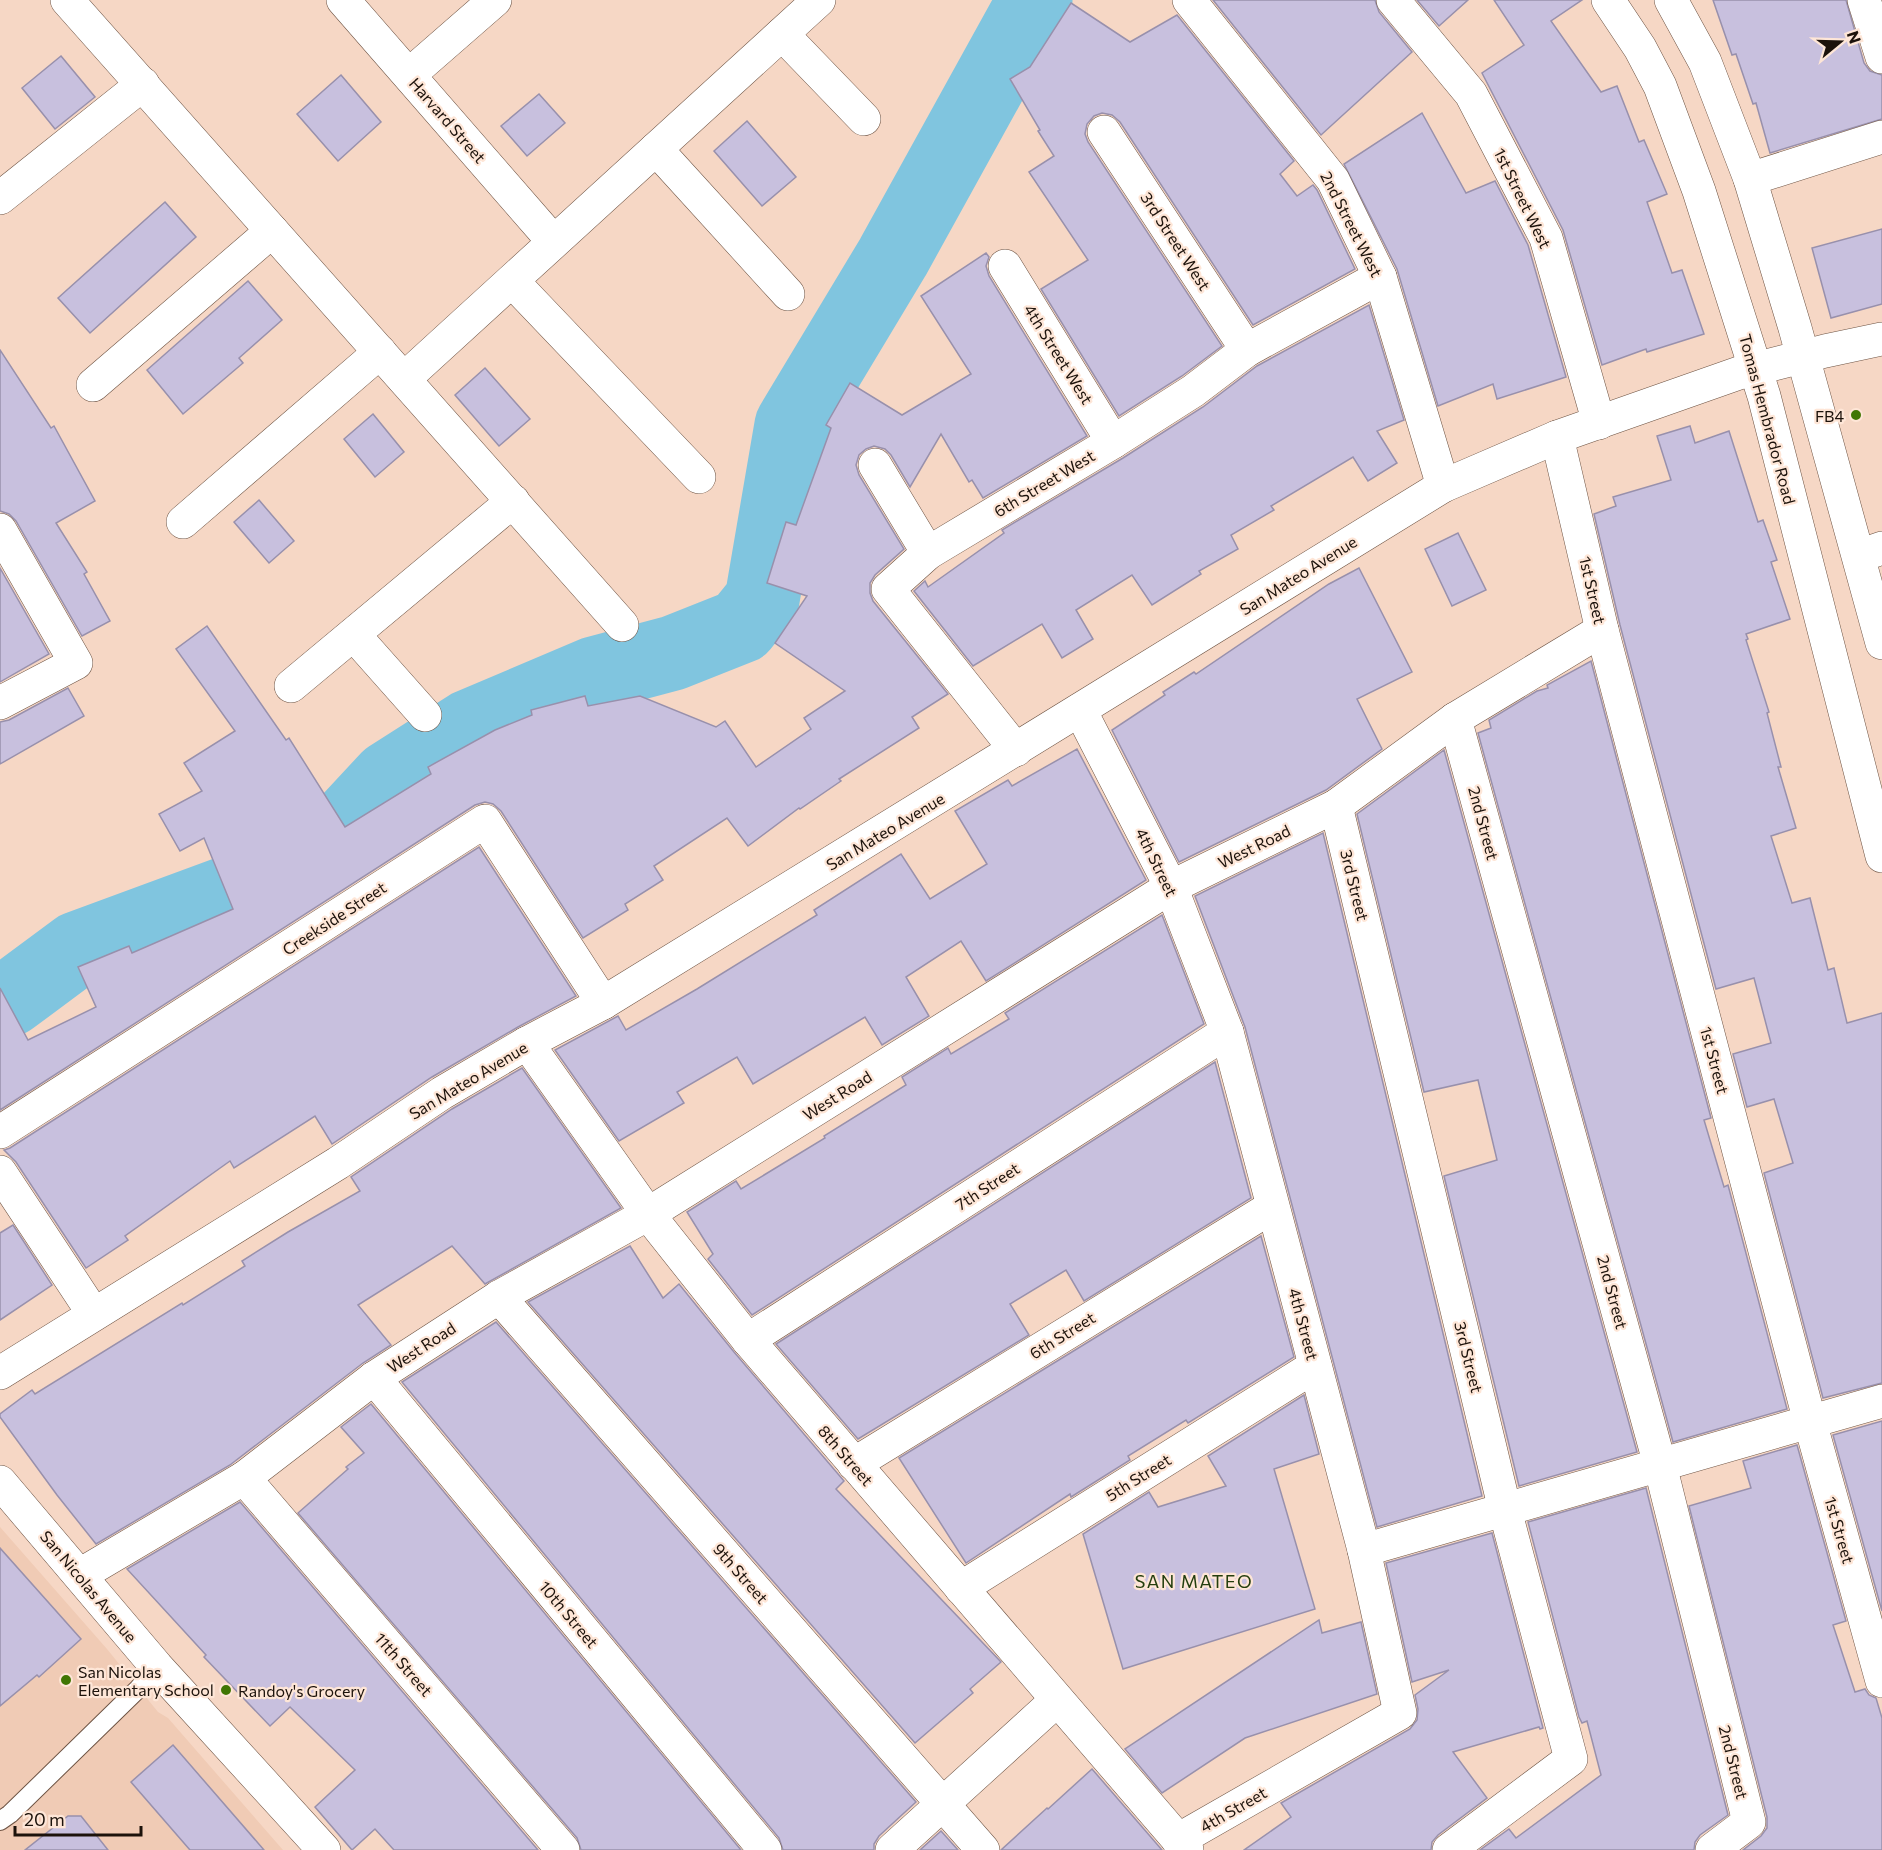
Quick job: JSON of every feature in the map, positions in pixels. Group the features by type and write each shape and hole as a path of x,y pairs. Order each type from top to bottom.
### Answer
{"street":[{"path":"67,0 622,625"},
{"name":"Harvard Street","path":"343,0 554,241"},
{"path":"409,75 495,0"},
{"path":"404,379 819,0"},
{"name":"2nd Street West","path":"1189,0 1333,180 1380,278 1443,486"},
{"name":"1st Street West","path":"1393,0 1472,94 1546,238 1599,423"},
{"name":"Tomas Hembrador Road","path":"1608,0 1640,48 1660,86 1699,192 1764,396 1882,856"},
{"path":"1671,0 1705,62 1750,179 1802,357 1871,552 1882,643"},
{"path":"1864,0 1882,57"},
{"path":"782,34 864,119"},
{"path":"0,198 143,84"},
{"name":"3rd Street West","path":"1104,132 1247,350"},
{"path":"1750,179 1882,136"},
{"path":"656,149 788,294"},
{"path":"93,385 272,231"},
{"name":"4th Street West","path":"1005,267 1113,442"},
{"name":"6th Street West","path":"1016,750 888,589 928,553 1113,442 1193,391 1247,350 1380,278"},
{"path":"512,281 699,477"},
{"name":"San Mateo Avenue","path":"0,1373 93,1313 338,1163 442,1093 527,1043 603,1003 1443,486 1557,437 1755,369 1882,339"},
{"path":"183,522 380,351"},
{"name":"1st Street","path":"1557,437 1602,630 1810,1422 1882,1680"},
{"path":"875,465 928,553"},
{"path":"291,686 513,501"},
{"path":"0,530 76,663 0,703"},
{"name":"West Road","path":"80,1575 244,1478 374,1378 499,1297 648,1214 1171,887 1336,806 1455,718 1602,630"},
{"path":"354,635 425,715"},
{"name":"4th Street","path":"1080,710 1171,887 1227,1032 1364,1550 1401,1713 1183,1845"},
{"name":"2nd Street","path":"1455,718 1660,1465 1749,1822 1712,1850"},
{"name":"3rd Street","path":"1336,806 1505,1510 1571,1759 1449,1850"},
{"name":"Creekside Street","path":"0,1132 485,821 603,1003"},
{"name":"7th Street","path":"748,1340 1227,1032"},
{"name":"8th Street","path":"527,1043 648,1214 748,1340 1183,1845"},
{"path":"0,1172 93,1313"},
{"name":"6th Street","path":"854,1464 1272,1207"},
{"name":"9th Street","path":"499,1297 983,1850"},
{"name":"5th Street","path":"960,1588 1315,1366"},
{"name":"10th Street","path":"374,1378 765,1850"},
{"path":"1364,1550 1882,1401"},
{"name":"11th Street","path":"244,1478 563,1850"},
{"name":"San Nicolas Avenue","path":"0,1482 157,1667 324,1850"},
{"path":"892,1850 1057,1700"}],"lane":[{"path":"0,1821 10,1814 138,1689 157,1667"}],"shaded area":[{"name":"San Nicolas Elementary School","path":"0,1527 107,1649 158,1712 168,1718 283,1850 0,1850"}],"building":[{"path":"1213,0 1375,0 1379,12 1412,52 1321,135"},
{"path":"1417,0 1468,0 1439,26"},
{"path":"1494,0 1582,0 1551,21 1601,92 1617,86 1639,142 1644,140 1667,194 1647,202 1672,273 1682,270 1704,334 1647,352 1646,349 1602,365 1563,230 1482,73 1524,45"},
{"path":"1713,0 1846,0 1864,63 1870,71 1882,75 1882,119 1770,153 1756,103 1753,104 1736,54 1732,55"},
{"path":"1071,3 1130,42 1177,15 1294,161 1280,174 1297,196 1313,185 1317,190 1355,269 1253,325 1120,122 1112,115 1102,113 1094,116 1087,124 1085,134 1088,142 1222,346 1182,376 1119,416 1041,289 1088,260 1029,172 1054,156 1010,79 1030,67"},
{"path":"61,56 95,97 55,129 22,88"},
{"path":"341,75 381,122 338,161 297,114"},
{"path":"539,94 565,123 527,156 501,126"},
{"path":"1422,113 1466,193 1495,181 1528,245 1566,377 1497,399 1493,384 1438,406 1397,269 1344,164"},
{"path":"747,121 796,177 762,206 714,151"},
{"path":"165,202 196,237 90,333 58,298"},
{"path":"1882,229 1882,304 1831,318 1812,248"},
{"path":"986,253 989,257 986,266 989,276 1087,436 983,498 972,480 969,482 941,434 910,487 885,449 874,446 859,455 856,465 859,475 904,549 875,575 870,583 870,593 873,601 948,694 912,717 919,728 839,779 841,781 799,808 748,846 727,818 654,866 663,880 625,904 628,910 583,938 501,811 493,804 485,802 475,805 0,1110 0,988 28,1040 96,1007 78,967 129,946 132,953 233,909 204,838 180,851 159,814 202,791 184,763 235,731 176,649 207,626 286,740 289,738 345,827 431,774 428,767 495,730 532,715 531,710 585,696 588,706 640,696 716,727 725,721 756,767 811,729 804,718 845,691 775,643 807,596 767,583 786,522 796,525 831,428 826,425 850,383 902,415 971,374 921,296"},
{"path":"248,281 282,320 239,358 243,363 183,414 147,370"},
{"path":"1369,305 1404,420 1377,431 1397,463 1368,481 1353,457 1271,506 1274,510 1231,535 1238,549 1199,571 1201,574 1152,605 1132,575 1076,610 1093,639 1062,658 1042,624 973,666 914,591 925,581 928,587 1004,533 1002,530 1203,407 1257,366"},
{"path":"0,350 51,428 54,426 95,501 56,523 87,572 84,574 110,621 82,636 16,521 9,514 0,511"},
{"path":"485,368 530,419 499,446 455,395"},
{"path":"373,414 404,452 375,477 344,439"},
{"path":"1690,426 1695,443 1729,431 1758,522 1763,520 1777,560 1771,562 1790,619 1746,634 1748,639 1746,640 1769,712 1767,713 1781,767 1778,767 1796,828 1771,836 1792,903 1810,898 1828,970 1834,968 1847,1023 1882,1013 1882,1383 1823,1398 1764,1173 1793,1163 1774,1099 1747,1107 1733,1054 1771,1043 1754,978 1716,989 1620,625 1594,514 1616,506 1613,497 1671,480 1657,436"},
{"path":"259,500 294,541 269,563 234,522"},
{"path":"1458,533 1486,590 1452,606 1425,549"},
{"path":"0,568 49,654 0,682"},
{"path":"1359,568 1412,672 1357,699 1382,749 1326,790 1179,862 1112,730 1165,695 1163,692 1194,672 1196,674 1329,584"},
{"path":"1591,661 1711,1118 1704,1120 1724,1187 1728,1185 1787,1409 1673,1442 1478,733 1491,728 1489,720 1537,691 1548,688 1547,685"},
{"path":"68,688 84,716 0,764 0,722 9,720"},
{"path":"1077,749 1146,880 986,981 961,941 906,977 929,1016 882,1045 865,1017 753,1084 737,1057 677,1092 684,1103 619,1141 555,1050 618,1016 626,1030 817,915 814,910 901,854 930,899 987,864 955,811 1008,780 1012,786"},
{"path":"1444,750 1637,1452 1519,1486 1444,1176 1497,1160 1478,1080 1424,1092 1357,814"},
{"path":"1323,833 1482,1496 1377,1527 1245,1027 1195,896"},
{"path":"479,847 576,996 432,1077 332,1144 315,1116 234,1168 230,1161 125,1236 128,1240 86,1268 16,1162 4,1150"},
{"path":"1162,915 1204,1024 752,1315 708,1259 713,1254 687,1212 736,1181 741,1189 825,1138 824,1136 906,1085 902,1077 948,1048 951,1054 1009,1019 1005,1013"},
{"path":"1215,1062 1251,1198 1084,1301 1066,1270 1010,1304 1029,1335 858,1439 776,1344"},
{"path":"522,1068 621,1208 485,1284 452,1246 358,1305 391,1345 363,1363 230,1465 96,1544 57,1495 0,1414 32,1390 35,1394 182,1303 183,1305 245,1266 242,1261 360,1191 351,1177 452,1109"},
{"path":"13,1225 52,1285 0,1320 0,1233"},
{"path":"1261,1236 1294,1357 1188,1423 1186,1420 1128,1456 1130,1460 1071,1497 1070,1494 966,1563 899,1458"},
{"path":"630,1246 663,1298 679,1284 844,1481 836,1489 1001,1662 970,1689 973,1693 915,1743 528,1302"},
{"path":"496,1322 916,1802 879,1836 874,1844 874,1850 783,1850 779,1838 402,1382"},
{"path":"1304,1395 1319,1454 1274,1469 1315,1609 1123,1669 1083,1534 1149,1492 1158,1507 1226,1486 1208,1456"},
{"path":"371,1404 741,1850 581,1850 577,1838 298,1513 364,1453 341,1427"},
{"path":"1882,1421 1882,1611 1833,1435"},
{"path":"1797,1445 1846,1621 1833,1625 1855,1692 1865,1689 1869,1695 1876,1698 1882,1718 1882,1850 1743,1850 1761,1836 1767,1828 1767,1817 1689,1506 1751,1488 1743,1461"},
{"path":"1646,1488 1728,1815 1700,1835 1695,1842 1694,1850 1480,1850 1509,1829 1516,1838 1601,1775 1587,1721 1582,1723 1579,1717 1528,1522"},
{"path":"240,1502 538,1850 394,1850 375,1829 352,1850 315,1807 355,1770 290,1707 270,1726 204,1657 206,1655 127,1569"},
{"path":"1492,1533 1543,1728 1539,1727 1453,1752 1487,1798 1438,1835 1432,1842 1431,1850 1244,1850 1291,1817 1281,1803 1410,1729 1417,1720 1418,1709 1415,1695 1449,1670 1412,1682 1386,1563"},
{"path":"0,1548 81,1639 39,1677 37,1675 0,1706"},
{"path":"1319,1620 1322,1633 1361,1622 1377,1694 1245,1738 1162,1793 1125,1749"},
{"path":"173,1745 264,1850 190,1850 131,1782"},
{"path":"1092,1769 1162,1850 1001,1850 1047,1808"},
{"path":"68,1816 81,1816 108,1850 25,1850"},
{"path":"941,1831 958,1850 920,1850"}],"waterway":[{"path":"0,1004 77,949 310,863 389,778 469,727 594,674 673,653 741,626 762,600 792,425 893,257 1035,0"}],"place":[{"name":"FB4","path":"1856,415"},
{"name":"San Nicolas Elementary School","path":"66,1680"},
{"name":"Randoy's Grocery","path":"226,1690"}],"district":[{"name":"SAN MATEO","path":"1194,1581"}]}
